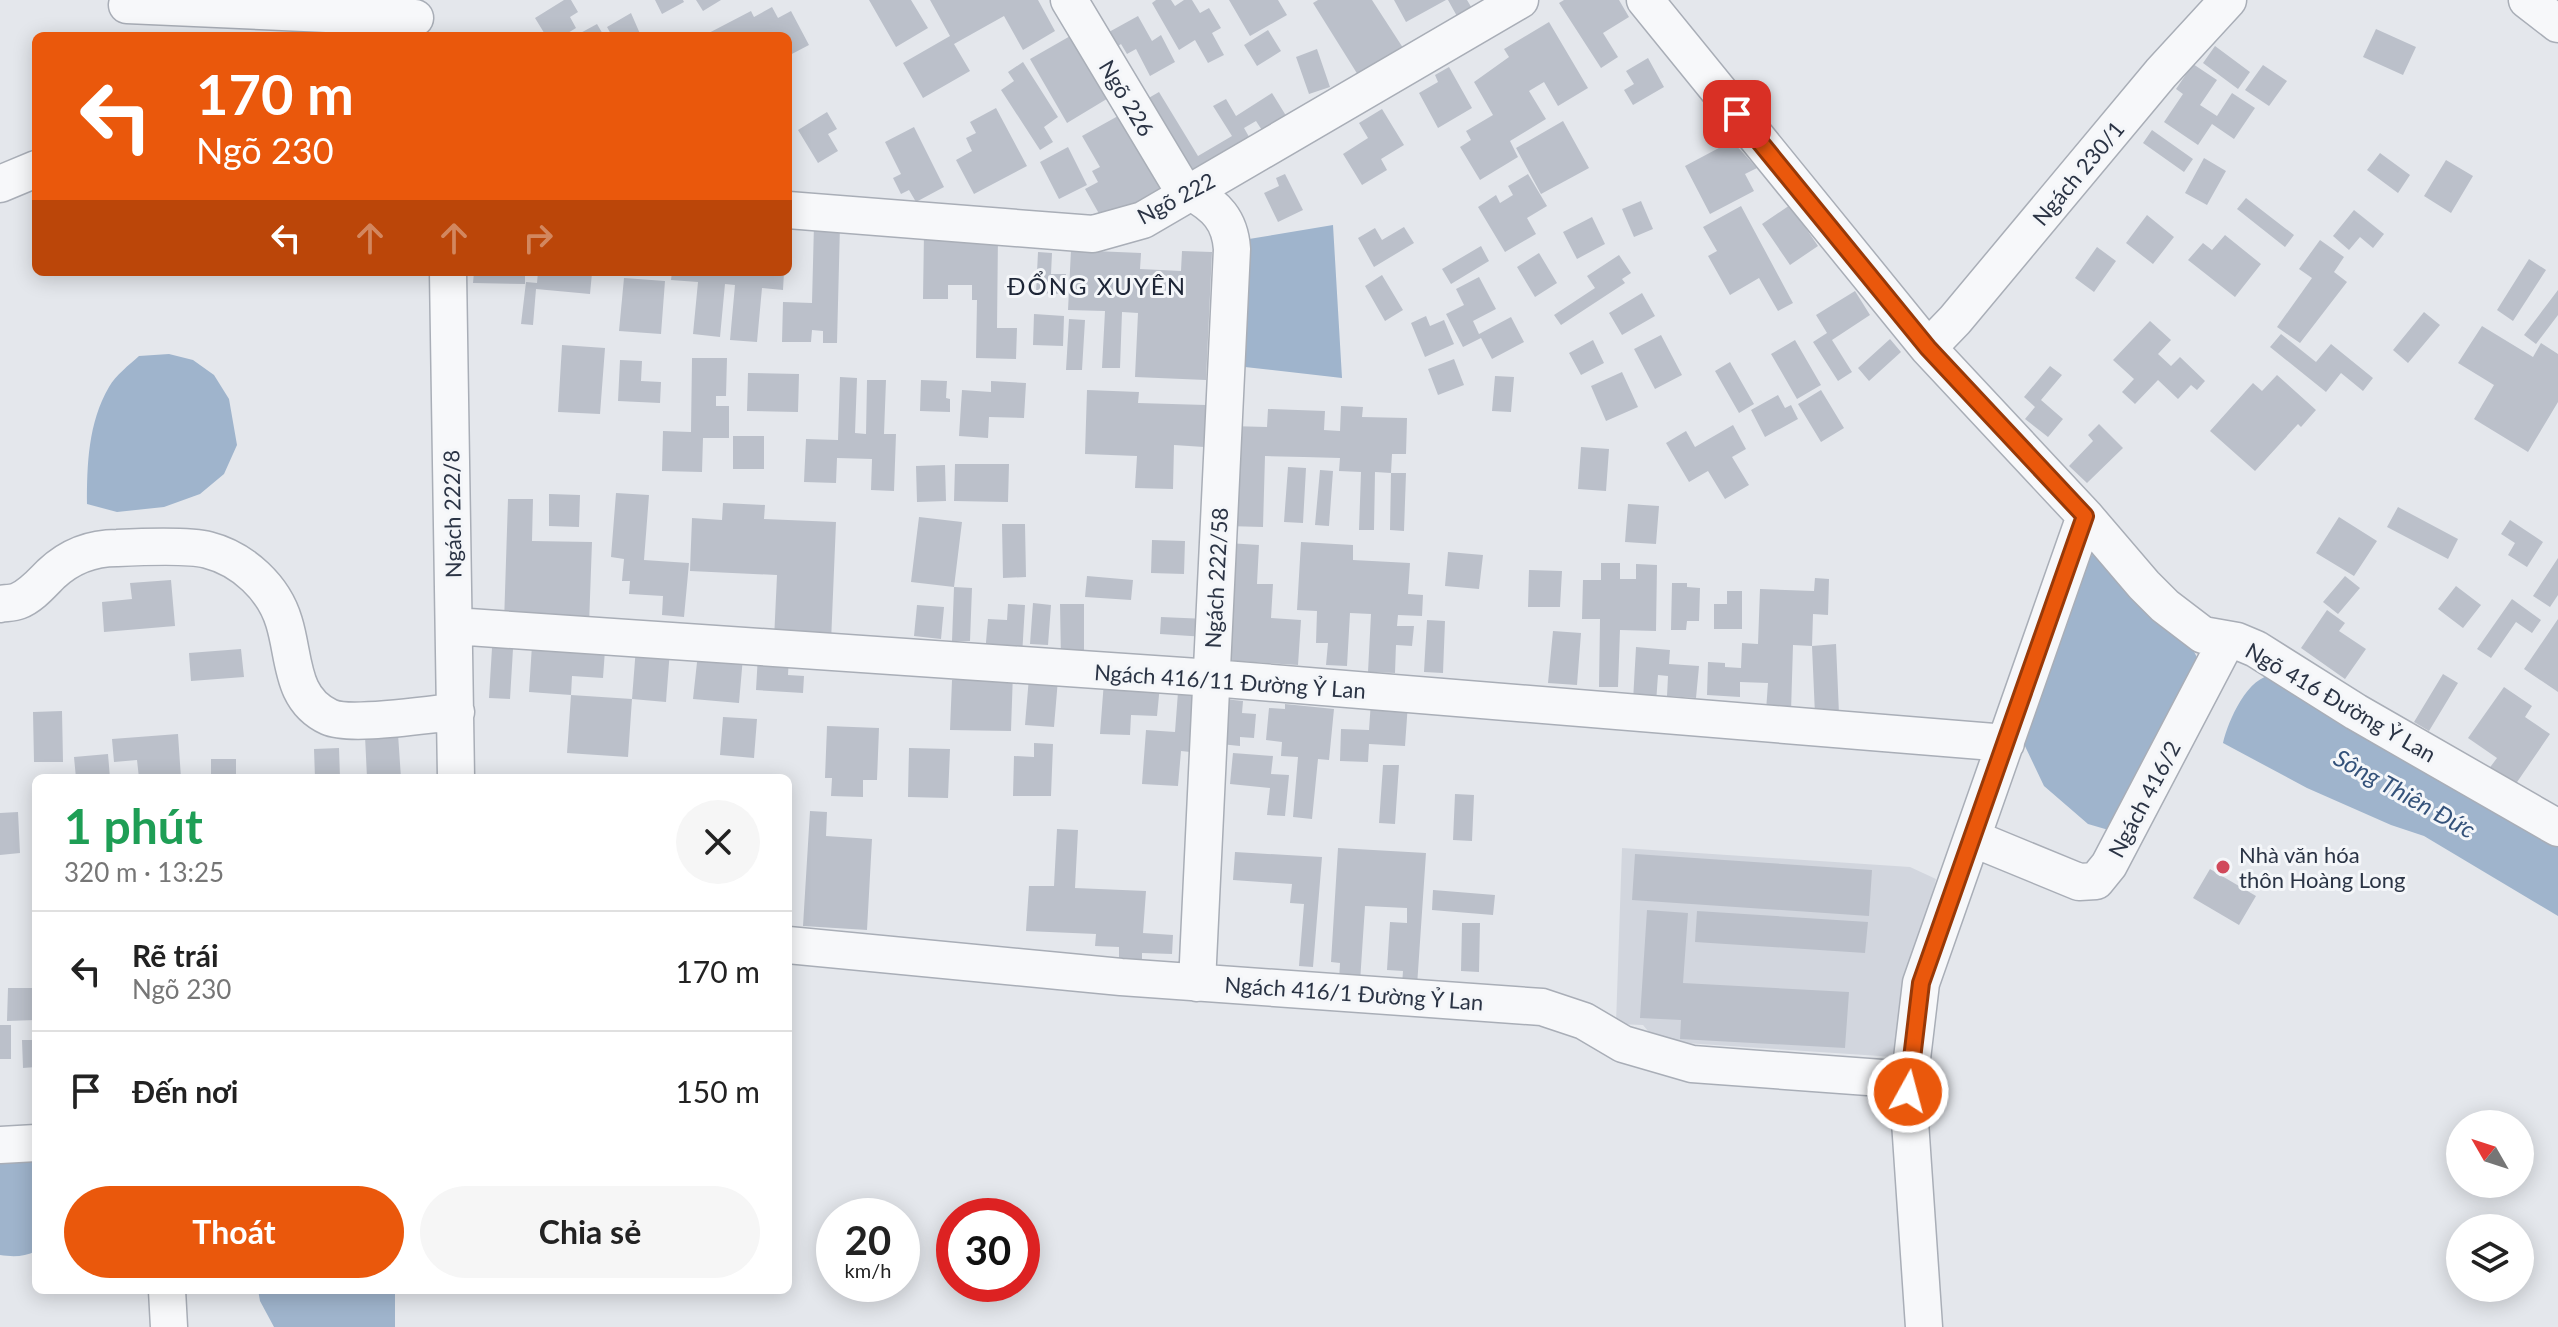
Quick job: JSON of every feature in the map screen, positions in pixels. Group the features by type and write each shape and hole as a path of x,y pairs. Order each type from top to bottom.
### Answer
{"street":[{"name":"Ngõ 226","path":"1069,0 1189,193"},
{"name":"Ngõ 222","path":"792,210 1093,234 1143,220 1520,0"},
{"name":"Ngõ 416 Đường Ỷ Lan","path":"1645,0 1928,348 2165,606 2203,635 2256,649 2356,712 2558,828"},
{"name":"Ngách 230/1","path":"1928,348 1955,320 2161,73 2228,0"},
{"path":"2527,0 2558,24"},
{"path":"126,14 416,18"},
{"path":"0,184 32,171"},
{"name":"Ngách 222/58","path":"1189,193 1209,202 1227,222 1232,249 1197,983"},
{"name":"Ngách 222/8","path":"448,276 456,767"},
{"path":"1924,1327 1908,1092 1921,983 2085,516"},
{"path":"0,604 18,601 74,558 96,550 206,549 233,560 255,577 272,596 284,621 296,677 307,701 330,718 358,720 456,712"},
{"name":"Ngách 416/11 Đường Ỷ Lan","path":"454,626 1212,678 2006,743"},
{"name":"Ngách 416/2","path":"1972,838 2079,882 2096,881 2109,865 2227,640"},
{"name":"Ngách 416/1 Đường Ỷ Lan","path":"792,945 1197,983 1542,1007 1584,1021 1623,1044 1692,1064 1909,1080"},
{"path":"0,1145 32,1143"},
{"path":"167,1294 169,1327"}],"shaded area":[{"path":"1622,848 1910,867 1936,879 1895,1057 1685,1043 1653,1037 1643,1025 1616,1024"}],"water":[{"path":"1333,225 1342,378 1245,367 1249,239"},
{"path":"169,354 193,360 214,375 229,399 237,445 224,474 200,494 164,507 117,512 87,504 88,459 93,430 109,387 139,356"},
{"path":"2094,552 2189,642 2201,665 2112,831 2088,824 2044,786 2024,744 2083,568"},
{"name":"Sông Thiên Đức","path":"2274,675 2558,847 2558,916 2424,836 2307,788 2223,743 2234,712 2248,691 2265,677"},
{"path":"0,1157 32,1160 32,1252 0,1255"},
{"path":"259,1294 395,1294 395,1327 274,1327"}],"building":[{"path":"564,0 571,0 578,12 570,17 576,28 570,32 544,32 535,18"},
{"path":"655,0 683,0 684,2 662,14"},
{"path":"696,0 721,0 703,11"},
{"path":"869,0 911,0 928,28 896,47"},
{"path":"930,0 1038,0 1055,31 1023,50 1004,16 954,44 970,71 923,98 903,63 950,36"},
{"path":"1171,0 1175,6 1184,0 1192,0 1200,13 1209,8 1221,28 1212,33 1224,55 1208,63 1195,40 1179,50 1152,3"},
{"path":"1229,0 1278,0 1287,15 1250,36"},
{"path":"1318,0 1372,0 1407,54 1363,83 1313,3"},
{"path":"1394,0 1446,0 1406,22"},
{"path":"1448,0 1467,0 1473,10 1458,18"},
{"path":"1564,0 1619,0 1629,17 1603,33 1618,57 1601,68 1559,3"},
{"path":"772,7 778,18 791,11 809,45 792,54 792,32 711,32 751,11 754,17"},
{"path":"631,13 639,32 610,32 607,27"},
{"path":"1138,16 1152,41 1161,35 1175,62 1150,76 1136,49 1127,54 1121,44 1117,47 1109,32"},
{"path":"1549,22 1588,88 1558,106 1544,82 1529,91 1546,119 1510,141 1518,157 1480,180 1460,147 1471,140 1466,131 1493,115 1474,82 1509,57 1504,49"},
{"path":"597,24 602,32 582,32"},
{"path":"2376,29 2416,47 2403,75 2363,57"},
{"path":"1268,30 1281,51 1257,66 1244,45"},
{"path":"1079,31 1115,94 1067,123 1030,59"},
{"path":"2215,46 2250,72 2238,89 2203,63"},
{"path":"1317,49 1330,87 1309,94 1296,57"},
{"path":"1648,58 1664,87 1633,105 1624,90 1634,84 1626,71"},
{"path":"1023,62 1058,117 1044,127 1053,142 1040,150 1001,90 1014,81 1008,72"},
{"path":"2193,64 2217,80 2200,105 2217,116 2232,93 2255,108 2234,139 2212,124 2198,145 2164,122 2183,94 2176,89"},
{"path":"2263,65 2287,81 2269,106 2245,90"},
{"path":"1449,67 1472,108 1438,128 1419,93 1438,82 1435,75"},
{"path":"1159,92 1198,156 1232,136 1213,106 1226,99 1236,116 1272,93 1293,127 1269,141 1256,121 1244,128 1256,149 1192,188 1140,103"},
{"path":"996,108 1027,166 974,194 956,160 972,151 966,138 976,133 970,122"},
{"path":"1382,109 1404,145 1381,159 1387,170 1362,185 1343,154 1368,138 1359,123"},
{"path":"1127,111 1175,195 1106,226 1085,189 1098,182 1092,171 1100,167 1082,136"},
{"path":"827,112 837,129 828,134 838,151 818,163 798,130"},
{"path":"1563,121 1589,168 1541,194 1516,148"},
{"path":"914,127 944,187 916,202 909,190 901,194 893,178 901,174 885,142"},
{"path":"2152,130 2193,159 2184,172 2143,143"},
{"path":"1732,141 1757,168 1745,174 1754,191 1710,214 1685,166"},
{"path":"1068,147 1087,185 1059,199 1040,162"},
{"path":"2380,153 2410,175 2398,193 2367,170"},
{"path":"2204,158 2226,171 2207,205 2185,193"},
{"path":"2446,160 2473,176 2451,213 2424,196"},
{"path":"1285,174 1303,210 1278,222 1264,193 1279,186 1276,178"},
{"path":"1528,174 1547,206 1527,218 1536,234 1505,252 1478,207 1496,195 1500,203 1513,195 1508,186"},
{"path":"2246,198 2294,235 2285,247 2237,209"},
{"path":"1641,201 1653,229 1634,237 1622,209"},
{"path":"1790,205 1818,246 1790,265 1762,224"},
{"path":"1741,206 1793,303 1778,311 1759,278 1730,295 1708,256 1717,251 1703,227"},
{"path":"2354,210 2384,234 2373,248 2360,237 2349,250 2333,236"},
{"path":"2147,215 2174,237 2153,264 2126,243"},
{"path":"1592,217 1605,244 1577,259 1563,232"},
{"path":"814,224 840,225 837,343 823,343 823,331 812,330 811,342 782,342 783,302 812,303"},
{"path":"1404,227 1414,243 1374,267 1358,238 1375,228 1382,240"},
{"path":"924,233 949,233 949,242 973,242 998,235 997,328 1017,328 1016,359 976,358 977,300 972,300 972,285 948,285 948,299 923,299"},
{"path":"2225,235 2261,264 2235,297 2188,260 2203,243 2212,250"},
{"path":"2320,240 2344,257 2334,272 2347,282 2300,343 2277,327 2312,278 2299,269"},
{"path":"1481,246 1489,261 1451,284 1442,269"},
{"path":"2097,247 2116,261 2094,292 2075,278"},
{"path":"1071,250 1141,253 1140,269 1181,271 1182,251 1212,252 1206,380 1135,377 1138,313 1122,312 1120,368 1102,368 1105,311 1068,310"},
{"path":"1038,252 1052,253 1051,274 1066,274 1065,294 1036,293"},
{"path":"1539,253 1557,283 1535,297 1517,267"},
{"path":"1619,255 1631,273 1622,279 1625,283 1561,325 1554,315 1595,288 1587,276"},
{"path":"2529,259 2546,270 2513,321 2497,310"},
{"path":"1382,275 1403,310 1385,321 1365,286"},
{"path":"474,276 525,276 525,284 473,283"},
{"path":"538,276 592,276 590,294 536,289 533,325 521,324 526,282 537,283"},
{"path":"672,276 784,276 783,290 762,288 757,342 730,340 735,285 725,284 720,337 693,334 698,282 671,280"},
{"path":"1479,277 1496,309 1473,321 1479,334 1511,317 1524,342 1492,359 1481,338 1463,347 1446,314 1464,305 1456,289"},
{"path":"624,278 665,281 661,334 619,331"},
{"path":"2558,290 2558,315 2536,344 2524,335"},
{"path":"1855,291 1870,315 1832,340 1852,372 1838,381 1813,342 1827,333 1816,315"},
{"path":"1642,293 1655,316 1622,335 1609,313"},
{"path":"2424,312 2440,325 2408,363 2393,350"},
{"path":"1034,314 1064,316 1063,346 1033,345"},
{"path":"1426,316 1430,326 1444,320 1454,344 1425,357 1411,323"},
{"path":"1069,319 1085,320 1082,370 1066,370"},
{"path":"2150,321 2171,340 2158,354 2171,366 2180,357 2205,381 2197,390 2191,385 2178,399 2158,380 2135,404 2122,392 2134,379 2113,360"},
{"path":"2482,326 2533,357 2541,343 2558,354 2558,402 2528,452 2474,419 2494,385 2458,363"},
{"path":"2281,334 2316,362 2331,344 2373,378 2363,391 2341,373 2326,392 2270,347"},
{"path":"1661,335 1682,375 1655,389 1634,349"},
{"path":"1890,339 1901,352 1869,381 1858,368"},
{"path":"1593,340 1604,363 1581,375 1569,353"},
{"path":"1795,340 1821,385 1797,399 1771,354"},
{"path":"562,345 605,348 600,414 558,412"},
{"path":"692,358 727,358 726,396 716,396 716,406 729,406 729,438 703,438 702,472 662,471 663,431 691,432"},
{"path":"1454,359 1464,385 1438,395 1428,369"},
{"path":"620,360 642,361 641,381 661,382 660,403 618,401"},
{"path":"1730,362 1754,404 1739,413 1715,371"},
{"path":"2050,366 2062,375 2041,400 2063,419 2048,437 2025,419 2035,407 2024,397"},
{"path":"1622,372 1638,407 1606,421 1591,386"},
{"path":"748,373 799,374 798,412 747,411"},
{"path":"2277,375 2316,410 2301,427 2298,424 2255,471 2210,431 2253,383 2262,391"},
{"path":"1495,376 1514,377 1511,412 1492,411"},
{"path":"840,377 857,378 855,433 866,434 867,380 886,380 884,434 896,434 894,491 871,490 872,459 837,458 836,483 804,482 806,439 838,440"},
{"path":"921,380 947,381 946,398 950,399 950,412 920,411"},
{"path":"991,381 1026,383 1024,418 989,417 988,438 959,436 962,390 991,392"},
{"path":"1087,390 1139,392 1138,403 1206,405 1204,447 1174,445 1173,489 1135,488 1137,456 1085,454"},
{"path":"1821,390 1844,428 1821,442 1798,404"},
{"path":"1778,395 1785,408 1791,405 1798,419 1765,437 1751,410"},
{"path":"1341,406 1363,407 1362,417 1407,418 1406,454 1392,454 1391,473 1375,472 1374,530 1359,530 1361,472 1339,471 1340,458 1304,457 1265,456 1263,527 1227,526 1230,426 1267,427 1268,409 1325,411 1324,430 1340,431"},
{"path":"2099,424 2123,448 2087,483 2069,466 2093,441 2088,435"},
{"path":"1733,425 1746,449 1732,457 1749,485 1725,499 1708,471 1689,482 1666,443 1686,431 1695,447"},
{"path":"733,436 764,436 764,469 733,469"},
{"path":"1581,447 1609,449 1606,491 1578,489"},
{"path":"955,464 1009,464 1008,502 954,501"},
{"path":"945,465 946,501 917,502 916,466"},
{"path":"1288,467 1306,468 1303,523 1284,522"},
{"path":"1320,470 1333,471 1329,526 1315,525"},
{"path":"1391,473 1406,473 1404,531 1390,530"},
{"path":"616,493 649,495 644,560 689,563 684,617 662,615 663,596 629,594 630,581 622,581 624,559 611,557"},
{"path":"549,494 580,495 579,527 549,526"},
{"path":"508,499 533,499 532,541 592,542 589,625 504,623"},
{"path":"723,503 765,505 764,519 836,522 831,642 774,640 777,575 690,571 692,518 722,520"},
{"path":"1628,504 1659,506 1656,544 1625,542"},
{"path":"2398,507 2458,539 2448,559 2387,527"},
{"path":"919,517 962,522 954,587 911,582"},
{"path":"2339,517 2377,541 2354,576 2316,553"},
{"path":"2510,520 2543,542 2527,567 2508,555 2515,543 2501,534"},
{"path":"1002,524 1025,524 1026,577 1003,578"},
{"path":"1152,540 1185,541 1184,574 1151,573"},
{"path":"1301,542 1353,545 1353,560 1410,563 1408,594 1423,595 1422,616 1398,615 1397,626 1414,626 1412,646 1396,645 1395,673 1368,672 1371,614 1350,613 1347,666 1326,665 1328,643 1316,643 1317,611 1297,610"},
{"path":"1228,543 1259,545 1257,584 1273,584 1271,618 1301,620 1298,665 1220,660"},
{"path":"1448,552 1483,555 1479,589 1445,586"},
{"path":"2558,558 2558,595 2550,607 2533,596"},
{"path":"1601,563 1620,563 1620,579 1636,579 1636,564 1657,565 1656,631 1620,630 1618,687 1599,687 1600,619 1582,619 1583,580 1601,580"},
{"path":"1529,570 1562,571 1560,607 1528,607"},
{"path":"1087,576 1133,580 1131,600 1085,597"},
{"path":"2345,576 2360,588 2338,614 2323,602"},
{"path":"1815,578 1829,579 1828,615 1813,614 1812,646 1793,645 1791,712 1766,711 1768,683 1740,682 1740,697 1707,695 1708,662 1741,668 1742,643 1758,644 1760,589 1814,591"},
{"path":"171,580 175,626 104,632 102,602 132,599 130,583"},
{"path":"1672,583 1687,583 1687,587 1700,588 1699,621 1687,621 1686,630 1671,630"},
{"path":"2456,586 2481,605 2463,628 2438,609"},
{"path":"954,587 972,588 970,641 952,641"},
{"path":"1727,591 1742,591 1742,629 1714,629 1714,604 1727,604"},
{"path":"2512,599 2541,620 2532,633 2516,622 2491,658 2477,649"},
{"path":"1033,603 1051,605 1048,645 1030,644"},
{"path":"1008,604 1025,605 1022,656 985,654 988,619 1007,620"},
{"path":"1060,604 1084,604 1084,660 1061,660"},
{"path":"917,605 944,607 941,639 914,636"},
{"path":"2327,610 2345,623 2339,631 2366,649 2345,679 2301,648"},
{"path":"1161,617 1207,619 1206,637 1160,634"},
{"path":"2558,619 2558,692 2524,669"},
{"path":"1427,620 1445,621 1443,673 1424,672"},
{"path":"493,631 514,632 510,699 489,698"},
{"path":"1553,631 1581,633 1577,685 1548,683"},
{"path":"1836,644 1839,714 1815,715 1812,646"},
{"path":"532,645 605,650 603,678 572,676 571,695 529,692"},
{"path":"636,647 670,650 666,702 632,699"},
{"path":"1636,647 1670,650 1669,664 1699,666 1696,698 1667,696 1668,676 1658,675 1656,703 1633,701"},
{"path":"241,649 244,677 191,681 189,653"},
{"path":"698,653 743,657 739,703 693,699"},
{"path":"758,655 789,657 788,675 804,676 803,693 756,690"},
{"path":"971,671 1013,672 1011,731 950,730 952,680 971,680"},
{"path":"2443,674 2458,683 2429,731 2414,722"},
{"path":"1029,677 1058,679 1054,727 1025,725"},
{"path":"1104,681 1160,685 1157,716 1131,715 1130,735 1100,734"},
{"path":"2504,687 2532,706 2525,717 2550,734 2513,788 2488,770 2497,758 2468,738"},
{"path":"1178,692 1204,694 1200,753 1181,751 1178,786 1142,784 1146,730 1175,732"},
{"path":"571,695 632,699 628,757 567,753"},
{"path":"1224,699 1243,701 1242,713 1256,714 1254,738 1240,737 1240,746 1220,744"},
{"path":"1371,701 1408,703 1405,746 1369,744 1368,762 1340,761 1341,729 1369,730"},
{"path":"1285,704 1334,709 1329,760 1318,759 1312,819 1293,817 1298,757 1281,756 1282,742 1266,740 1269,708 1285,709"},
{"path":"62,711 63,762 34,762 33,712"},
{"path":"723,717 757,719 754,758 720,755"},
{"path":"827,726 879,728 877,780 863,780 863,797 831,796 832,778 825,778"},
{"path":"178,734 181,774 139,774 137,760 114,762 112,739"},
{"path":"398,734 401,774 367,774 365,736"},
{"path":"1034,743 1053,744 1051,796 1013,796 1014,756 1034,757"},
{"path":"339,748 340,774 315,774 314,749"},
{"path":"909,748 950,749 948,798 908,797"},
{"path":"1233,753 1273,756 1271,774 1289,775 1285,816 1267,815 1270,788 1230,784"},
{"path":"108,754 110,774 76,774 74,757"},
{"path":"211,759 236,759 236,774 211,774"},
{"path":"1383,765 1399,765 1395,824 1379,823"},
{"path":"1455,794 1474,795 1472,841 1453,840"},
{"path":"810,811 827,812 826,836 872,839 867,930 803,926"},
{"path":"18,812 20,853 0,855 0,813"},
{"path":"1057,829 1078,830 1075,888 1146,891 1143,933 1173,935 1172,954 1142,953 1142,961 1119,960 1119,947 1095,946 1096,934 1026,931 1029,886 1054,886"},
{"path":"1338,848 1426,853 1417,986 1402,985 1403,971 1387,970 1390,922 1407,923 1407,908 1365,906 1360,982 1339,980 1340,963 1331,962"},
{"path":"1235,852 1322,857 1313,967 1299,966 1304,904 1290,903 1292,884 1233,880"},
{"path":"1635,854 1872,870 1869,916 1632,900"},
{"path":"2210,869 2256,896 2239,925 2193,898"},
{"path":"1433,890 1495,895 1493,915 1432,910"},
{"path":"1647,910 1688,913 1683,983 1849,992 1845,1048 1680,1039 1681,1020 1640,1018"},
{"path":"1697,911 1868,922 1865,953 1695,942"},
{"path":"1462,923 1480,923 1479,972 1461,971"},
{"path":"8,988 32,988 32,1020 7,1021"},
{"path":"0,1025 11,1025 11,1059 0,1059"},
{"path":"22,1040 32,1040 32,1067 23,1068"}],"place":[{"name":"Nhà văn hóa thôn Hoàng Long","path":"2223,867"}],"district":[{"name":"ĐỔNG XUYÊN","path":"1097,285"}],"route":[{"path":"1737,114 1928,348 2085,516 1921,983 1908,1092"}]}
